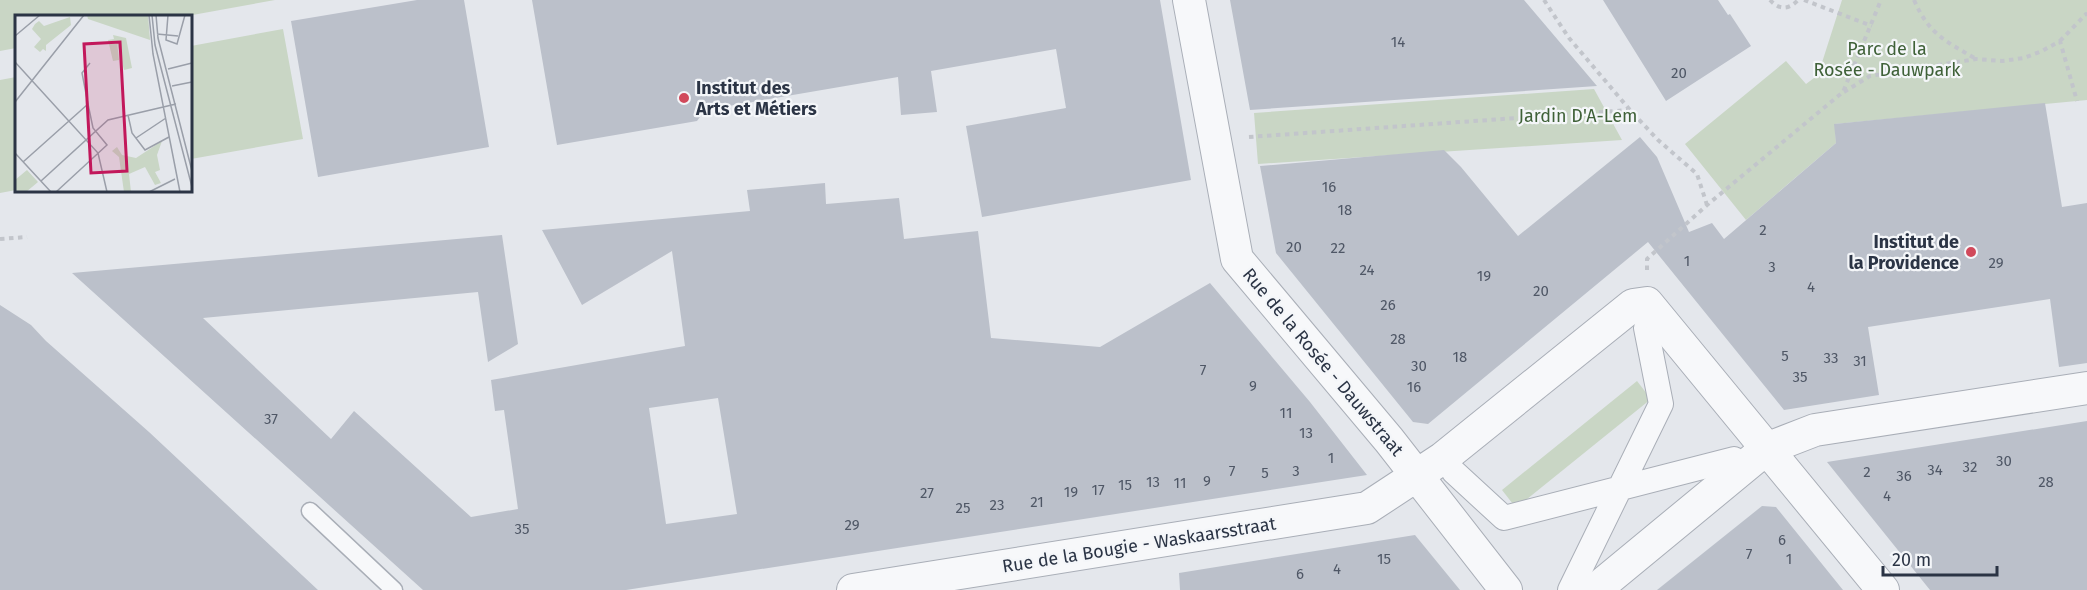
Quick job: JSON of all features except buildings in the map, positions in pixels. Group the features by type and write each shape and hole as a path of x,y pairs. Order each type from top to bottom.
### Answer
{"street":[{"name":"Rue de la Rosée - Dauwstraat","path":"1189,0 1237,259 1415,475 1506,590"},
{"name":"Rue de la Bougie - Waskaarsstraat","path":"853,590 975,581 1367,508 1443,458 1633,305 1647,303 1766,449"},
{"path":"1570,590 1661,404 1646,328"},
{"path":"1595,590 1766,449 1815,430 2087,388"},
{"path":"1766,449 1883,590"},
{"path":"1454,472 1504,518 1734,459"}],"lane":[{"path":"310,511 394,590"}],"path":[{"path":"1544,0 1569,38 1630,110 1658,140 1697,174 1707,205"},
{"path":"1770,0 1776,6 1783,8 1792,6 1798,0"},
{"path":"1804,0 1872,26"},
{"path":"1843,92 1881,0"},
{"path":"1914,0 1923,20 1942,39 1976,59"},
{"path":"1647,277 1647,259 1707,205 1843,92 1870,76 1976,59 2002,61 2024,58 2060,40 2087,15"},
{"path":"2060,40 2077,101"},
{"path":"1215,140 1630,110"},
{"path":"0,239 27,237"}],"green space":[{"path":"0,0 275,0 192,15 15,15 15,48 0,51"},
{"name":"Parc de la Rosée - Dauwpark","path":"1842,0 2087,0 2087,100 1835,124 1836,143 1746,220 1685,144 1786,61 1806,84 1818,75"},
{"path":"283,29 303,139 192,159 192,46"},
{"path":"15,77 15,190 0,193 0,80"},
{"name":"Jardin D'A-Lem","path":"1594,89 1622,140 1258,164 1254,113"},
{"path":"1637,381 1651,399 1516,508 1502,490"}],"place":[{"name":"Institut des Arts et Métiers","path":"684,98"},
{"name":"Institut de la Providence","path":"1971,252"}]}
